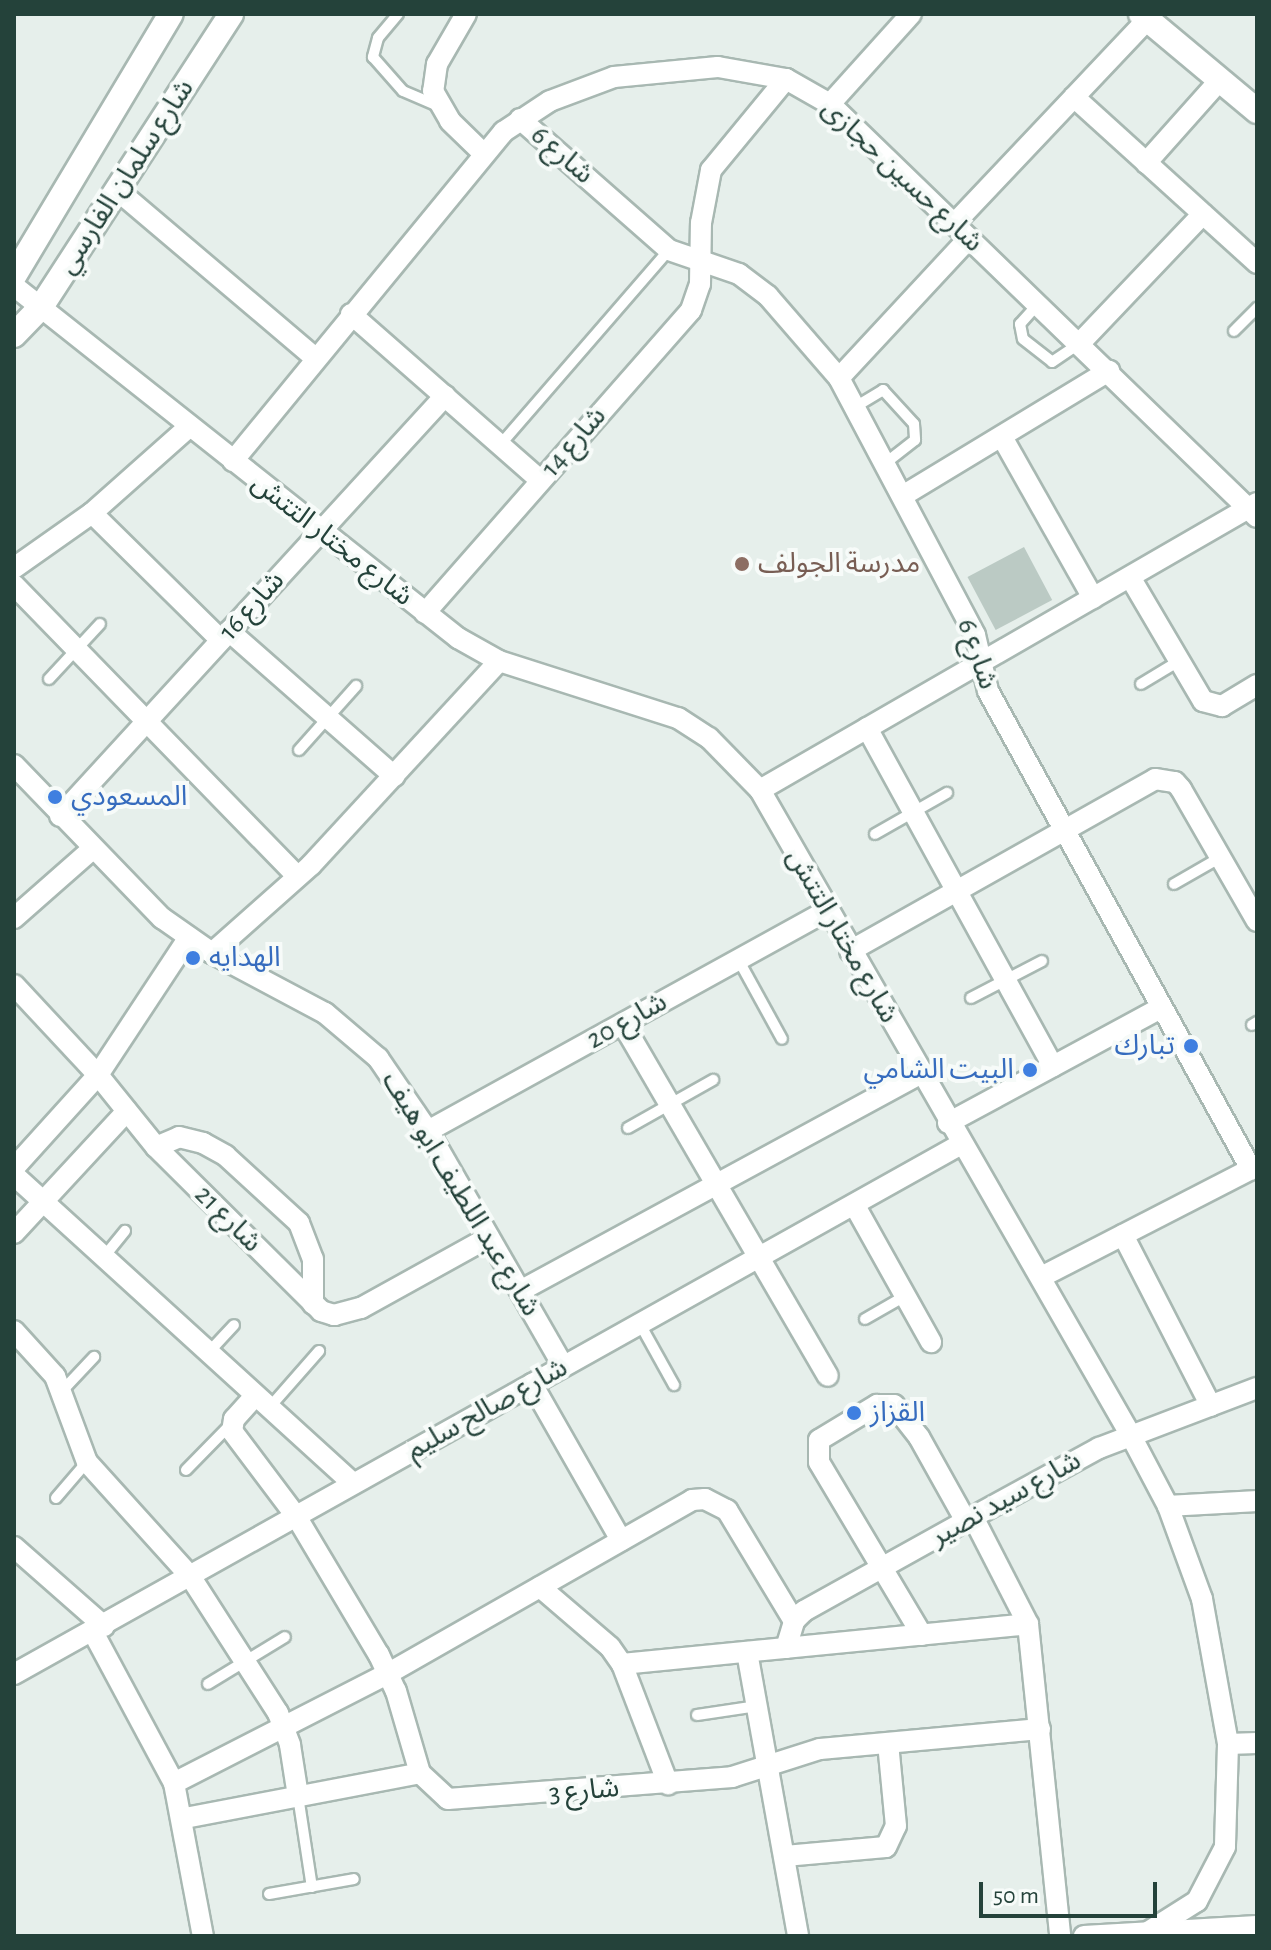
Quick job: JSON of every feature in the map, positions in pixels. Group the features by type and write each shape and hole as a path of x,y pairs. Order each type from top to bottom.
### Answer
{"street":[{"name":"شارع سلمان الفارسي","path":"14,276 171,14"},
{"name":"شارع سلمان الفارسي","path":"14,335 41,307 231,14"},
{"path":"466,14 432,79 438,106 482,152"},
{"path":"830,104 911,14"},
{"path":"839,378 1144,17 1257,111"},
{"name":"شارع حسين حجازى","path":"233,461 482,152 520,119 581,87 649,70 718,67 786,79 830,104 1255,509"},
{"name":"شارع 14","path":"425,613 691,310 701,261 701,223 711,170 786,79"},
{"path":"1146,163 1219,81"},
{"path":"1074,97 1257,263"},
{"name":"شارع 6","path":"520,119 669,250 739,274 768,296 839,378 904,495 975,635 988,691 1161,1008 1254,1167"},
{"path":"116,189 315,358"},
{"path":"1080,343 1203,214"},
{"name":"شارع مختار التتش","path":"14,286 425,613 499,661 678,718 709,738 760,790 948,1123 1043,1276 1168,1506 1211,1635 1228,1744 1228,1816 1215,1876 1197,1901 1148,1932"},
{"path":"351,314 540,480"},
{"path":"904,495 1109,371"},
{"name":"شارع 16","path":"60,816 445,396"},
{"path":"14,568 92,513 190,426"},
{"path":"1002,437 1093,598"},
{"path":"760,790 1093,598 1255,509"},
{"path":"92,513 225,635 394,776"},
{"path":"1130,577 1203,701 1222,706 1257,685"},
{"path":"14,585 297,876"},
{"path":"212,953 297,876 499,661"},
{"path":"867,728 1053,1066"},
{"name":"شارع عبد اللطيف ابو هيف","path":"14,765 91,850 189,937 212,953 325,1013 353,1033 399,1086 428,1131 563,1366"},
{"path":"850,951 1155,779 1165,778 1181,789 1257,921"},
{"path":"14,918 91,850"},
{"name":"شارع 20","path":"428,1131 826,911"},
{"path":"14,1168 98,1075 189,937"},
{"name":"شارع 21","path":"14,985 98,1075 156,1147 313,1304"},
{"path":"948,1123 1161,1008"},
{"path":"623,1024 828,1376"},
{"path":"520,1291 920,1074"},
{"path":"14,1233 127,1111"},
{"path":"156,1147 179,1137 203,1143 226,1156 299,1223 313,1259 313,1304 334,1315 361,1308 489,1237"},
{"name":"شارع صالح سليم","path":"14,1674 961,1144"},
{"path":"1043,1276 1254,1167"},
{"path":"14,1175 353,1483"},
{"path":"855,1206 931,1342"},
{"path":"1123,1235 1211,1406"},
{"path":"14,1331 44,1361 62,1391 87,1462 190,1576 245,1662 285,1728 298,1796"},
{"path":"532,1384 621,1540"},
{"name":"شارع سيد نصير","path":"794,1621 882,1567 1130,1434 1257,1388"},
{"path":"185,1818 420,1773 389,1673 296,1516 235,1437 231,1424 262,1402"},
{"path":"922,1635 816,1455 819,1440 877,1405 901,1409 970,1519 1028,1624 1060,1936"},
{"path":"174,1783 389,1673 692,1500 717,1502 727,1510 794,1621 786,1648"},
{"path":"1168,1506 1257,1501"},
{"path":"14,1547 98,1629 174,1783 185,1818 203,1936"},
{"path":"540,1587 610,1647 622,1664 668,1784"},
{"path":"622,1664 1028,1624"},
{"path":"747,1652 771,1768 798,1936"},
{"name":"شارع 3","path":"420,1773 448,1799 668,1784 771,1768 820,1749 1040,1729"},
{"path":"785,1856 886,1847 896,1826 888,1743"},
{"path":"1228,1744 1257,1743"},
{"path":"1084,1936 1257,1926"}],"lane":[{"path":"398,14 378,38 373,57 403,91 438,106"},
{"path":"500,445 669,250"},
{"path":"1038,304 1019,332 1045,361 1060,359 1080,343"},
{"path":"1234,331 1257,308"},
{"path":"855,407 883,390 914,424 915,440 886,463"},
{"path":"49,679 100,624"},
{"path":"1141,684 1179,661"},
{"path":"299,750 356,686"},
{"path":"875,834 947,793"},
{"path":"1174,884 1221,857"},
{"path":"738,959 782,1039"},
{"path":"971,998 1042,961"},
{"path":"628,1128 713,1080"},
{"path":"103,1258 125,1231"},
{"path":"865,1319 905,1296"},
{"path":"640,1324 674,1385"},
{"path":"208,1353 234,1325"},
{"path":"262,1402 319,1351"},
{"path":"62,1391 94,1357"},
{"path":"186,1470 231,1424"},
{"path":"56,1498 87,1462"},
{"path":"208,1684 285,1637"},
{"path":"697,1715 757,1706"},
{"path":"298,1796 312,1887"},
{"path":"269,1894 354,1879"}],"building":[{"path":"1024,547 1052,600 996,630 967,577"}],"place":[{"name":"مدرسة الجولف","path":"742,564"},
{"name":"المسعودي","path":"55,797"},
{"name":"الهدايه","path":"193,958"},
{"name":"تبارك","path":"1191,1046"},
{"name":"البيت الشامي","path":"1030,1070"},
{"name":"القزاز","path":"854,1413"}]}
